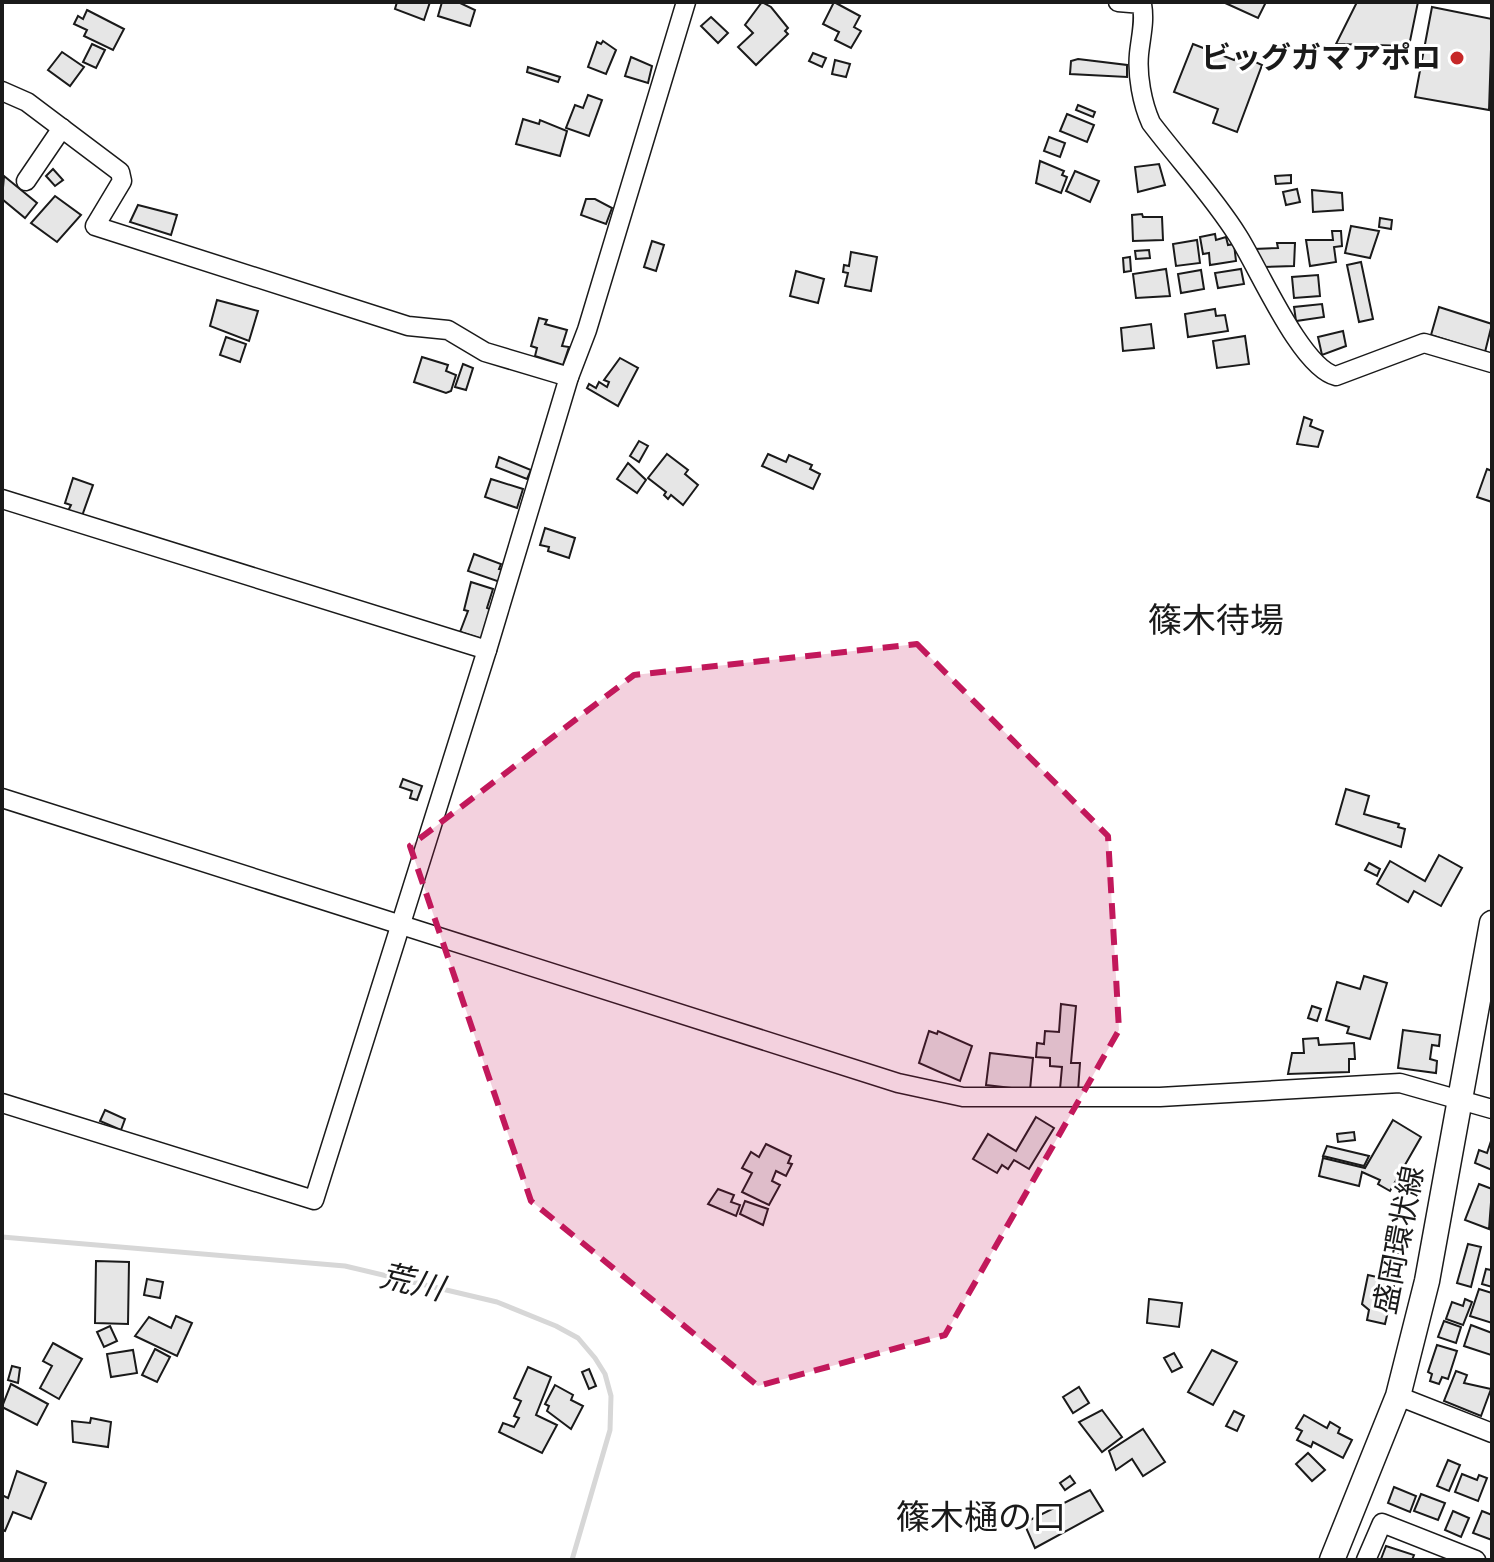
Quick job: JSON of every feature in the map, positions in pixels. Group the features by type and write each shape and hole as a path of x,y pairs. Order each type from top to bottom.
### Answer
{"main road":[{"name":"盛岡環状線","path":"1332,1560 1398,1396 1427,1281 1459,1097 1486,986 1492,923"}],"street":[{"path":"2,1103 314,1200 487,650 569,377 587,330 686,2"},
{"path":"1118,2 1142,4 1145,21 1138,57 1144,109 1151,123 1238,235 1290,328 1317,365 1336,376 1424,343 1492,363"},
{"path":"2,91 27,102 120,172 122,181 95,226 408,326 448,330 485,352 569,377"},
{"path":"26,181 62,128"},
{"path":"2,499 487,650"},
{"path":"2,798 898,1083 963,1097 1160,1097 1400,1083 1459,1097 1492,1109"},
{"path":"1398,1396 1491,1430"},
{"path":"1366,1560 1382,1523 1476,1560"}],"highlighted area":[{"path":"917,644 1108,836 1119,1030 945,1335 758,1386 531,1201 410,846 634,675"}],"building":[{"path":"397,2 430,2 424,20 395,9"},
{"path":"442,2 458,2 475,10 470,26 438,16"},
{"path":"762,2 771,7 788,28 785,31 788,34 756,65 738,47 753,33 745,25"},
{"path":"834,2 860,16 854,27 861,31 851,48 835,40 839,32 823,24"},
{"path":"1223,2 1266,2 1258,18"},
{"path":"1357,2 1418,2 1409,46 1336,44"},
{"name":"ビッグガマアポロ","path":"1432,7 1492,19 1489,110 1415,97"},
{"path":"87,10 124,29 113,50 84,36 87,30 74,24 78,16 83,19"},
{"path":"711,17 728,33 718,43 701,26"},
{"path":"603,41 616,50 606,74 588,67 597,42 601,44"},
{"path":"92,44 105,50 96,68 83,62"},
{"path":"1193,44 1234,60 1238,54 1262,65 1237,132 1213,123 1218,109 1174,92"},
{"path":"62,52 84,67 70,86 48,70"},
{"path":"813,53 826,58 822,67 809,61"},
{"path":"631,57 652,66 648,83 625,76"},
{"path":"1078,59 1127,65 1127,77 1070,74 1071,61"},
{"path":"835,60 850,64 846,77 832,74"},
{"path":"528,67 560,77 558,82 527,72"},
{"path":"588,95 602,100 589,136 566,128 575,105 583,108"},
{"path":"1078,105 1095,112 1093,117 1076,110"},
{"path":"1067,114 1094,125 1087,142 1060,131"},
{"path":"523,119 539,124 540,120 567,131 560,156 516,144"},
{"path":"1049,137 1065,143 1060,157 1044,151"},
{"path":"1040,161 1064,171 1062,175 1067,177 1061,193 1036,183"},
{"path":"1159,164 1165,185 1138,192 1135,167"},
{"path":"53,169 63,180 55,186 46,176"},
{"path":"1075,171 1099,181 1090,202 1066,191"},
{"path":"1291,175 1291,183 1276,184 1275,176"},
{"path":"4,176 37,203 25,218 2,199"},
{"path":"1297,189 1300,202 1286,205 1283,192"},
{"path":"1312,190 1342,193 1343,210 1313,212"},
{"path":"55,196 81,215 57,242 31,223"},
{"path":"586,199 595,199 612,208 606,224 581,215"},
{"path":"138,205 177,215 171,235 130,222"},
{"path":"1142,214 1143,217 1162,217 1163,240 1133,241 1132,215"},
{"path":"1380,218 1392,220 1391,229 1379,227"},
{"path":"1351,226 1379,231 1370,258 1345,253"},
{"path":"1332,231 1341,231 1342,246 1334,247 1336,262 1310,266 1306,240 1333,240"},
{"path":"1215,234 1216,240 1226,237 1228,245 1234,244 1236,261 1210,265 1209,253 1203,254 1200,237"},
{"path":"1197,240 1200,263 1176,266 1173,244"},
{"path":"652,241 664,245 656,271 644,267"},
{"path":"1277,243 1295,243 1294,266 1262,267 1254,249 1278,248"},
{"path":"1149,250 1150,258 1136,259 1135,251"},
{"path":"851,252 877,257 871,291 845,286 848,273 843,272 844,265 849,266"},
{"path":"1130,257 1131,271 1124,272 1123,258"},
{"path":"1361,262 1373,319 1359,322 1347,265"},
{"path":"1166,269 1170,296 1136,298 1133,274"},
{"path":"1241,269 1244,284 1218,288 1215,273"},
{"path":"1201,270 1204,289 1181,293 1178,274"},
{"path":"796,271 824,279 818,303 790,296"},
{"path":"1318,275 1320,296 1294,298 1292,277"},
{"path":"217,300 258,311 249,341 210,326"},
{"path":"1322,304 1324,317 1296,321 1294,307"},
{"path":"1439,307 1492,324 1485,352 1431,335"},
{"path":"1215,309 1216,316 1225,315 1228,331 1188,337 1185,314"},
{"path":"539,318 547,320 545,324 567,330 562,346 569,347 563,365 535,356 537,348 531,346"},
{"path":"1151,324 1154,348 1123,351 1121,328"},
{"path":"1343,331 1346,346 1322,355 1318,337"},
{"path":"1245,336 1249,364 1217,368 1213,341"},
{"path":"226,337 246,344 240,362 220,355"},
{"path":"422,357 448,365 446,371 456,375 451,391 446,393 414,382"},
{"path":"620,358 638,368 618,406 587,388 589,384 596,388 599,382 607,387 609,382 604,380"},
{"path":"463,364 473,368 466,390 455,387"},
{"path":"1304,417 1312,420 1310,426 1323,431 1318,447 1297,444"},
{"path":"639,441 648,446 639,462 630,456"},
{"path":"667,454 688,470 685,474 698,485 683,505 671,495 668,499 664,495 666,492 648,478"},
{"path":"768,454 786,462 789,455 812,465 810,469 820,474 813,489 762,466"},
{"path":"499,457 531,470 527,479 496,467"},
{"path":"628,463 646,480 637,493 617,479"},
{"path":"1487,469 1492,471 1492,502 1477,497"},
{"path":"73,478 93,485 82,516 68,511 71,505 65,503"},
{"path":"491,479 523,489 517,508 485,497"},
{"path":"545,528 575,538 569,558 540,545"},
{"path":"474,554 501,564 499,569 504,570 500,582 468,571"},
{"path":"471,582 493,589 487,608 492,610 482,639 460,632 468,611 464,610"},
{"path":"403,779 422,786 417,800 410,798 412,791 400,787"},
{"path":"1346,789 1369,796 1364,814 1399,824 1398,827 1405,829 1401,847 1336,824"},
{"path":"1439,855 1462,868 1441,906 1414,891 1408,902 1377,884 1390,861 1425,881"},
{"path":"1369,863 1380,869 1377,876 1365,870"},
{"path":"1364,976 1387,983 1370,1039 1347,1033 1349,1027 1326,1020 1337,982 1360,989"},
{"path":"1061,1004 1076,1006 1071,1063 1080,1063 1078,1091 1060,1089 1062,1067 1050,1066 1050,1058 1036,1057 1037,1043 1044,1044 1045,1031 1059,1032"},
{"path":"1312,1006 1321,1009 1317,1021 1308,1018"},
{"path":"1403,1030 1440,1035 1439,1046 1432,1045 1430,1059 1437,1061 1436,1073 1398,1068"},
{"path":"929,1031 937,1034 938,1031 972,1046 960,1081 919,1063"},
{"path":"1318,1038 1319,1045 1354,1043 1355,1059 1349,1059 1349,1072 1288,1074 1292,1053 1304,1053 1303,1039"},
{"path":"990,1053 1033,1058 1030,1090 986,1085"},
{"path":"105,1110 125,1119 121,1130 100,1121"},
{"path":"1036,1117 1054,1128 1029,1169 1014,1160 1008,1169 1002,1165 997,1173 973,1159 988,1134 1016,1151"},
{"path":"1393,1120 1421,1137 1390,1191 1378,1184 1380,1180 1362,1172 1359,1186 1319,1176 1323,1158 1365,1168"},
{"path":"1354,1132 1355,1140 1338,1142 1337,1134"},
{"path":"1492,1138 1492,1170 1475,1163 1479,1150 1487,1153"},
{"path":"766,1144 791,1156 788,1163 792,1164 786,1176 776,1171 772,1181 780,1185 769,1205 742,1192 752,1173 742,1168 751,1152 759,1157"},
{"path":"1327,1146 1369,1156 1364,1166 1323,1156"},
{"path":"1405,1180 1413,1182 1410,1195 1402,1193"},
{"path":"1479,1184 1492,1189 1489,1229 1465,1220"},
{"path":"718,1189 734,1195 731,1202 740,1205 736,1216 708,1204"},
{"path":"745,1201 768,1209 763,1225 740,1214"},
{"path":"1391,1235 1403,1237 1400,1253 1388,1250"},
{"path":"1468,1244 1481,1247 1471,1287 1457,1283"},
{"path":"96,1261 129,1262 128,1324 95,1323"},
{"path":"1492,1267 1492,1287 1482,1284 1486,1269 1491,1270"},
{"path":"1368,1275 1395,1281 1385,1324 1367,1320 1369,1310 1362,1304"},
{"path":"147,1279 163,1282 160,1298 144,1295"},
{"path":"1479,1289 1492,1293 1492,1323 1470,1316"},
{"path":"1149,1299 1182,1303 1179,1327 1147,1323"},
{"path":"1465,1299 1472,1302 1463,1325 1446,1319 1452,1302 1463,1306"},
{"path":"176,1316 192,1323 177,1356 135,1336 149,1317 171,1328"},
{"path":"1444,1321 1461,1327 1456,1343 1438,1337"},
{"path":"1471,1325 1492,1333 1491,1355 1464,1346"},
{"path":"110,1326 117,1341 104,1347 97,1332"},
{"path":"53,1343 82,1359 59,1399 40,1388 52,1366 43,1361"},
{"path":"1437,1345 1457,1351 1448,1379 1442,1377 1439,1384 1430,1381 1432,1374 1428,1372"},
{"path":"155,1349 170,1357 157,1382 142,1375"},
{"path":"133,1350 137,1373 111,1377 107,1354"},
{"path":"1212,1350 1237,1362 1213,1405 1188,1392"},
{"path":"1174,1353 1182,1367 1172,1372 1164,1358"},
{"path":"12,1366 20,1368 18,1383 8,1380"},
{"path":"528,1367 551,1377 536,1415 557,1425 542,1453 499,1432 503,1423 514,1427 519,1418 514,1416 521,1401 514,1398"},
{"path":"589,1369 596,1386 589,1389 582,1372"},
{"path":"1456,1371 1467,1375 1464,1383 1491,1389 1481,1416 1444,1401"},
{"path":"11,1384 48,1404 37,1425 2,1407"},
{"path":"555,1385 573,1395 571,1400 583,1406 571,1429 547,1411 549,1406 545,1404"},
{"path":"1079,1387 1089,1403 1073,1413 1063,1397"},
{"path":"1102,1410 1122,1437 1102,1452 1079,1422"},
{"path":"1234,1411 1244,1416 1237,1431 1226,1426"},
{"path":"1304,1415 1327,1428 1330,1422 1340,1428 1338,1433 1352,1440 1343,1458 1313,1442 1311,1447 1297,1440 1302,1431 1296,1428"},
{"path":"91,1418 111,1422 108,1447 73,1442 72,1421 90,1423"},
{"path":"1143,1429 1165,1462 1143,1476 1132,1459 1116,1470 1109,1451"},
{"path":"1308,1453 1325,1470 1312,1481 1296,1464"},
{"path":"1448,1460 1460,1465 1449,1491 1437,1486"},
{"path":"17,1471 46,1483 31,1519 13,1512 5,1531 2,1530 2,1495 8,1498"},
{"path":"1462,1474 1477,1480 1479,1475 1487,1478 1478,1501 1455,1492"},
{"path":"1070,1476 1075,1483 1065,1490 1060,1483"},
{"path":"1394,1487 1416,1496 1410,1512 1388,1503"},
{"path":"1090,1490 1103,1511 1035,1548 1024,1523"},
{"path":"1421,1494 1445,1503 1438,1520 1414,1511"},
{"path":"1453,1511 1469,1518 1461,1537 1445,1530"},
{"path":"1482,1511 1492,1515 1492,1540 1473,1533"},
{"path":"1386,1546 1414,1555 1412,1560 1381,1559"}],"waterway":[{"name":"荒川","path":"2,1237 345,1266 497,1302 578,1338 605,1374 611,1396 610,1430 572,1560"}],"place":[{"name":"ビッグガマアポロ","path":"1457,58"}],"district":[{"name":"篠木待場","path":"1216,620"},
{"name":"篠木樋の口","path":"981,1517"}]}
